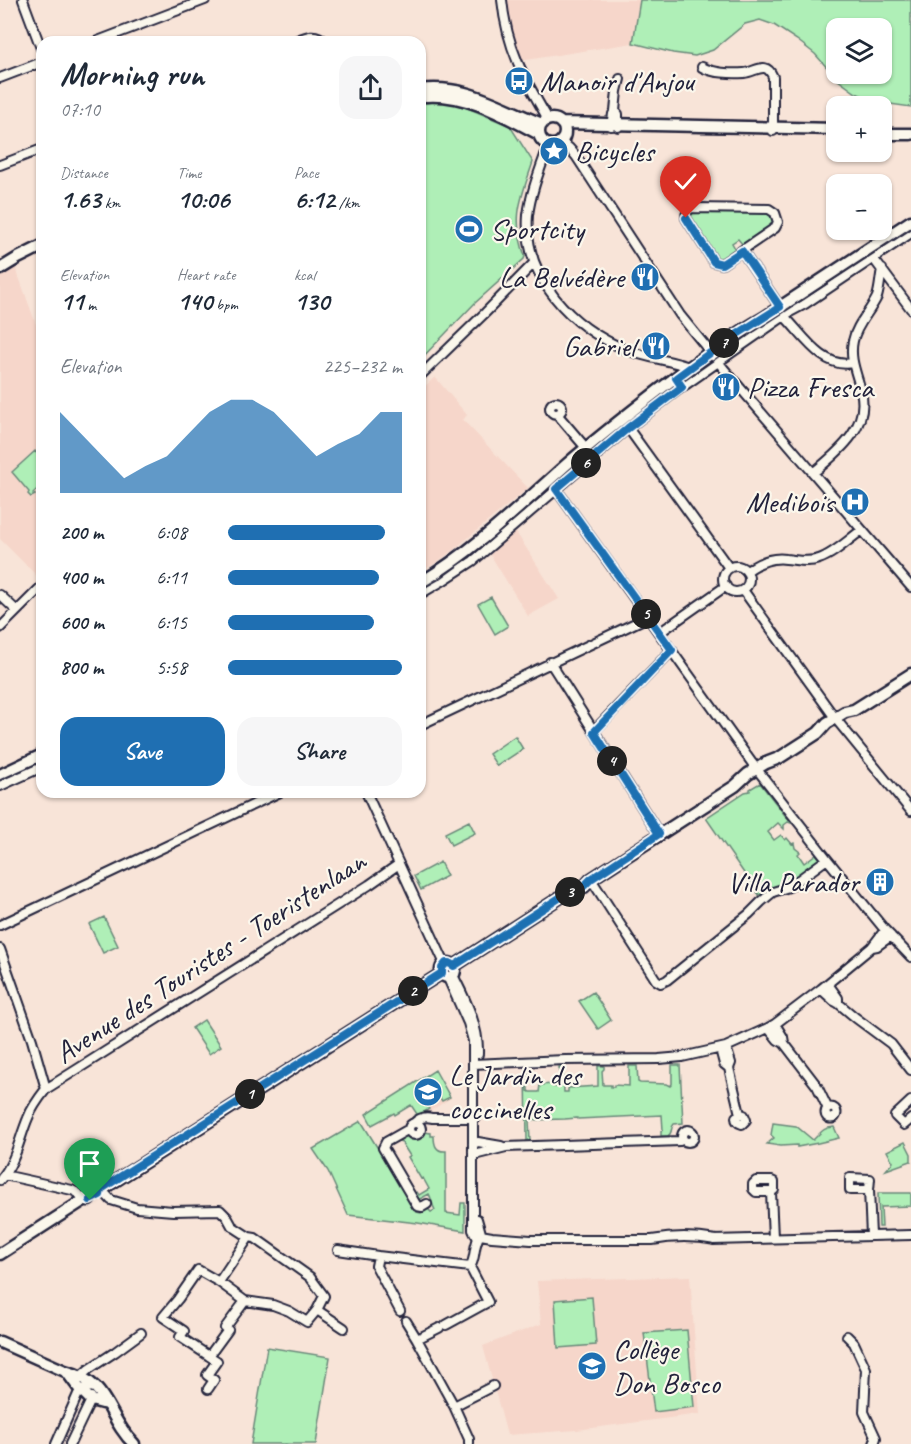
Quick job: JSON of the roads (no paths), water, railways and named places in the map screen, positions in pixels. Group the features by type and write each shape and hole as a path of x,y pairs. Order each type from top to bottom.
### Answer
{"street":[{"path":"23,0 36,36"},
{"path":"111,36 205,0"},
{"path":"502,0 504,18 519,68 540,105 543,126 542,141 549,144 556,144 562,133 576,128 615,126 826,131"},
{"path":"0,78 36,64"},
{"path":"702,67 709,71 744,73 761,68 771,72 773,77 773,129"},
{"path":"615,126 620,80"},
{"path":"426,90 447,88 475,95 543,126"},
{"path":"426,96 437,95 464,100 543,126 555,119 573,152 680,315 718,363 911,587"},
{"path":"528,119 540,105"},
{"path":"892,132 911,132"},
{"path":"549,144 528,215 529,238 534,263 549,290 568,314 598,336 642,356 689,367"},
{"path":"0,165 36,151"},
{"path":"703,208 769,209 773,211 778,225 742,251 722,264 714,262 686,218 688,210 703,208"},
{"path":"426,590 474,561 628,428 718,363 782,312 911,221"},
{"path":"426,579 478,542 621,419 710,352 747,327 782,312 911,234"},
{"path":"0,261 36,243"},
{"path":"0,269 36,249"},
{"path":"742,251 782,312 810,344 834,361 852,363"},
{"path":"873,258 911,309"},
{"path":"426,370 534,263"},
{"path":"813,473 842,448 855,433 861,420 863,406 861,391 852,363 851,347 854,334 877,296 882,269"},
{"path":"676,378 682,387"},
{"path":"557,414 586,448"},
{"path":"628,428 729,568"},
{"path":"556,489 759,771 827,859 888,933 911,957"},
{"path":"747,571 761,562 772,559 806,561 818,559 861,530"},
{"path":"737,566 747,571 749,583 743,590 735,592 729,590 723,578 726,571 737,566"},
{"path":"659,633 726,586"},
{"path":"743,590 838,721 911,811"},
{"path":"0,628 36,592"},
{"path":"0,595 17,611"},
{"path":"426,722 648,617"},
{"path":"594,732 672,650"},
{"path":"550,662 659,834"},
{"path":"0,1254 84,1200 100,1195 101,1189 567,893 584,886 591,879 735,786 752,779 759,771 770,768 780,758 818,733 826,724 838,721 845,712 854,710 911,674"},
{"path":"0,775 36,758"},
{"path":"0,786 36,770"},
{"path":"0,926 267,798"},
{"path":"369,798 449,970 464,997 477,1031 477,1215 481,1231 474,1246 474,1262 470,1268"},
{"path":"591,879 656,980 661,982 667,980 773,892 789,888 827,859"},
{"name":"Avenue des Touristes - Toeristenlaan","path":"46,1089 399,864"},
{"path":"476,1064 659,1059 682,1057 723,1048 772,1026 872,947 877,946 888,933"},
{"path":"0,949 32,1040 46,1089 27,1119 15,1156 2,1178 72,1190 84,1200"},
{"path":"825,986 834,1001 891,1044 911,1070"},
{"path":"772,1026 778,1040 784,1043 817,1086 828,1109"},
{"path":"723,1048 724,1064 729,1068 740,1114"},
{"path":"911,1101 895,1116 904,1125 911,1119"},
{"path":"427,1204 422,1207 417,1206 383,1148 386,1142 422,1117 476,1118"},
{"path":"412,1126 411,1132 415,1135 432,1118"},
{"path":"476,1148 680,1141 683,1139"},
{"path":"476,1148 506,1147"},
{"path":"101,1189 111,1200 137,1208 173,1211 220,1210 232,1226 249,1237 255,1238 310,1277 324,1296 317,1310 307,1322 273,1305 245,1301 198,1270 163,1317 184,1332 180,1337 217,1361 207,1375 214,1380 208,1389"},
{"path":"869,1190 871,1236"},
{"path":"771,1192 773,1238"},
{"path":"479,1235 531,1240 652,1240 679,1243 911,1235"},
{"path":"219,1282 249,1237"},
{"path":"338,1250 470,1268"},
{"path":"378,1256 376,1266 400,1311"},
{"path":"417,1339 488,1302 470,1268"},
{"path":"209,1356 228,1330 225,1328 245,1301"},
{"path":"317,1310 344,1328"},
{"path":"406,1321 454,1406 470,1444"},
{"path":"70,1444 91,1400 87,1384 89,1369 141,1333"},
{"path":"847,1336 854,1343 866,1369 864,1413 876,1438 874,1444"},
{"path":"0,1342 67,1372 87,1384 105,1400 129,1440 134,1444"},
{"path":"56,1444 78,1395 87,1384"},
{"path":"454,1406 493,1386"},
{"path":"91,1400 106,1404"}],"tram line":[{"path":"426,587 474,554 626,424 680,384 755,331 911,229"},
{"path":"0,780 36,764"}],"place":[{"name":"Manoir d'Anjou","path":"519,81"},
{"name":"Bicycles","path":"554,151"},
{"name":"Sportcity","path":"469,229"},
{"name":"La Belvédère","path":"645,277"},
{"name":"Gabriel","path":"656,346"},
{"name":"Pizza Fresca","path":"726,387"},
{"name":"Medibois","path":"855,502"},
{"name":"Villa Parador","path":"880,882"},
{"name":"Le Jardin des coccinelles","path":"428,1092"},
{"name":"Collège Don Bosco","path":"592,1366"}]}
